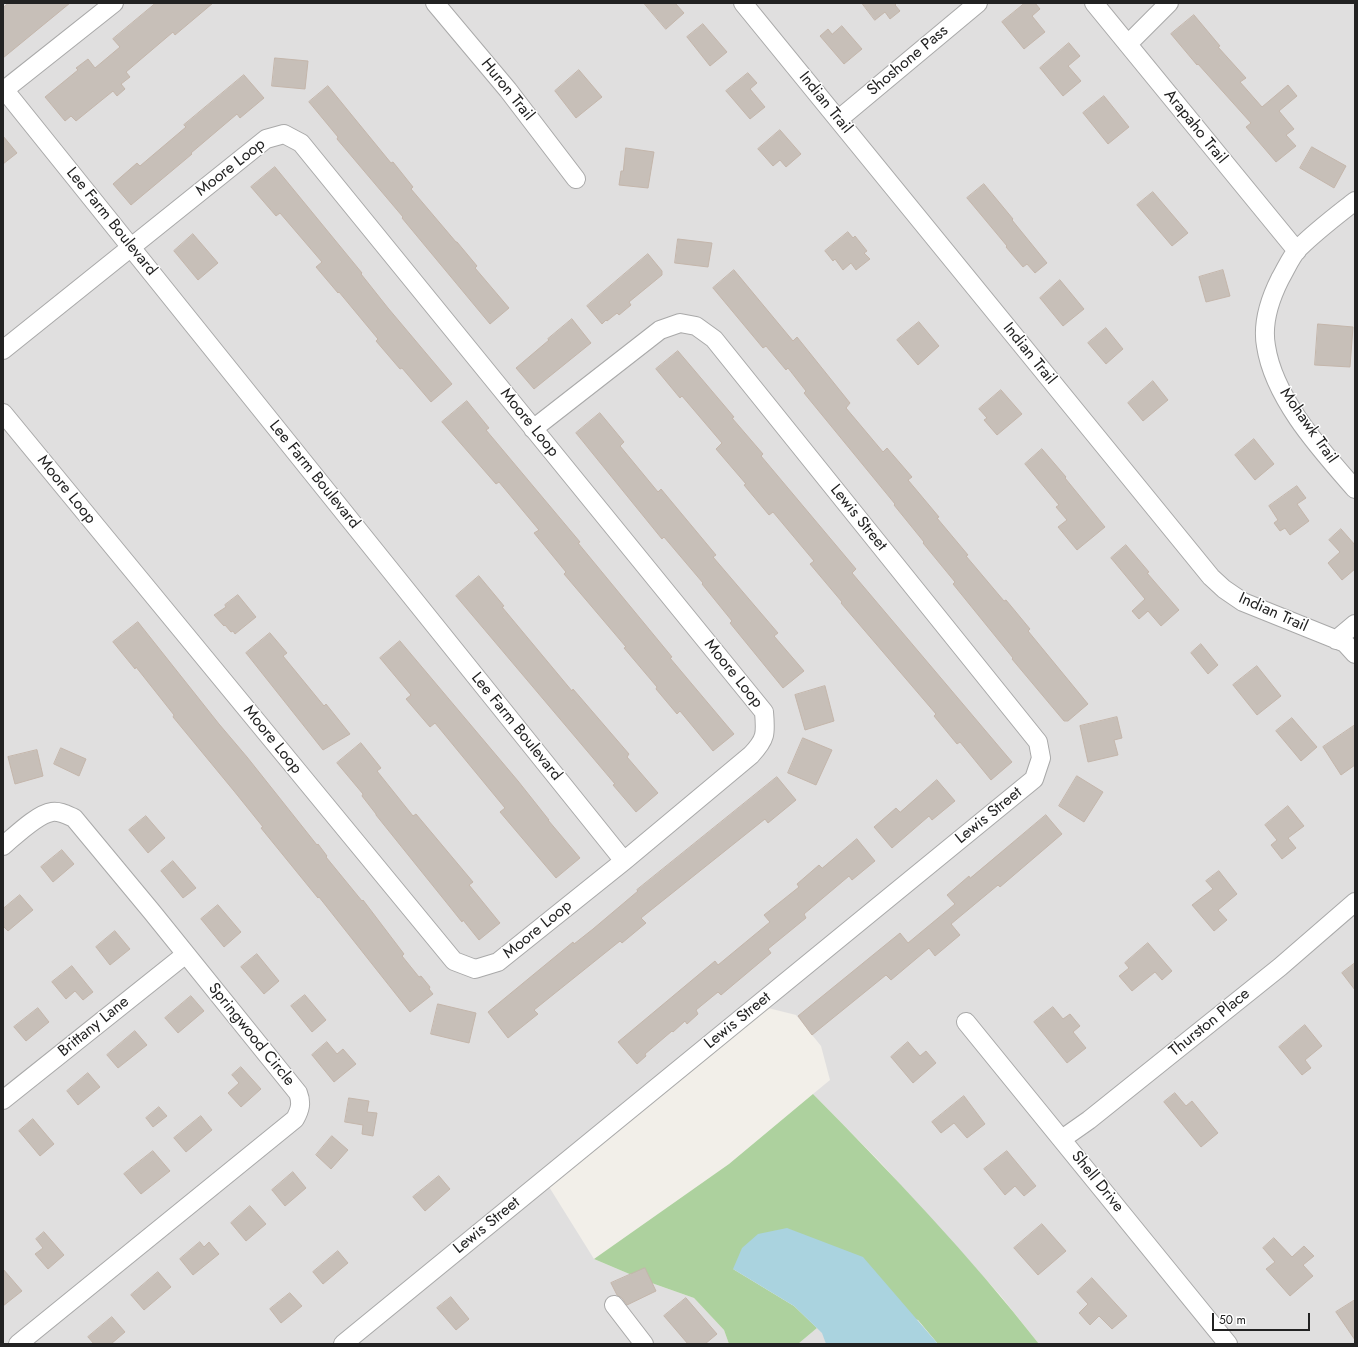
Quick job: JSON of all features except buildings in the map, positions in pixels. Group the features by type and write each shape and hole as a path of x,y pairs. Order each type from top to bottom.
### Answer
{"street":[{"path":"4,90 114,3"},
{"name":"Huron Trail","path":"435,3 508,90 576,179"},
{"name":"Indian Trail","path":"743,3 1211,577 1224,589 1243,602 1345,643 1355,654"},
{"name":"Shoshone Pass","path":"838,119 978,3"},
{"name":"Arapaho Trail","path":"1094,3 1297,251"},
{"path":"1128,44 1168,3"},
{"name":"Lee Farm Boulevard","path":"4,90 624,861"},
{"name":"Moore Loop","path":"3,350 266,139 284,134 301,143 764,712 766,728 762,744 751,755 624,861 498,962 476,969 454,961 3,413"},
{"name":"Mohawk Trail","path":"1355,201 1330,220 1297,251 1277,285 1268,310 1265,335 1269,361 1283,395 1322,451 1355,489"},
{"name":"Lewis Street","path":"343,1344 1034,779 1041,758 1038,742 714,339 696,326 680,323 660,330 533,429"},
{"path":"1336,640 1355,624"},
{"name":"Springwood Circle","path":"3,846 41,815 53,812 64,813 74,818 298,1093 300,1099 300,1110 295,1119 18,1344"},
{"name":"Thurston Place","path":"1062,1139 1096,1115 1274,972 1355,902"},
{"name":"Brittany Lane","path":"3,1100 186,954"},
{"name":"Shell Drive","path":"966,1022 1228,1344"},
{"path":"614,1305 644,1344"}],"shaded area":[{"path":"3,3 1355,3 1355,1344 1039,1344 1000,1295 880,1162 813,1094 830,1080 821,1046 796,1015 764,1007 546,1182 594,1259 646,1281 694,1298 724,1330 729,1344 3,1344"},
{"path":"817,1328 823,1333 826,1344 798,1344"}],"green space":[{"path":"813,1094 930,1216 986,1279 1039,1344 938,1344 918,1320 733,1269 794,1306 817,1328 798,1344 729,1344 724,1330 694,1298 646,1281 594,1259 729,1164"}],"water":[{"path":"787,1228 863,1257 938,1344 826,1344 822,1333 794,1306 733,1269 742,1248 758,1234"}]}
